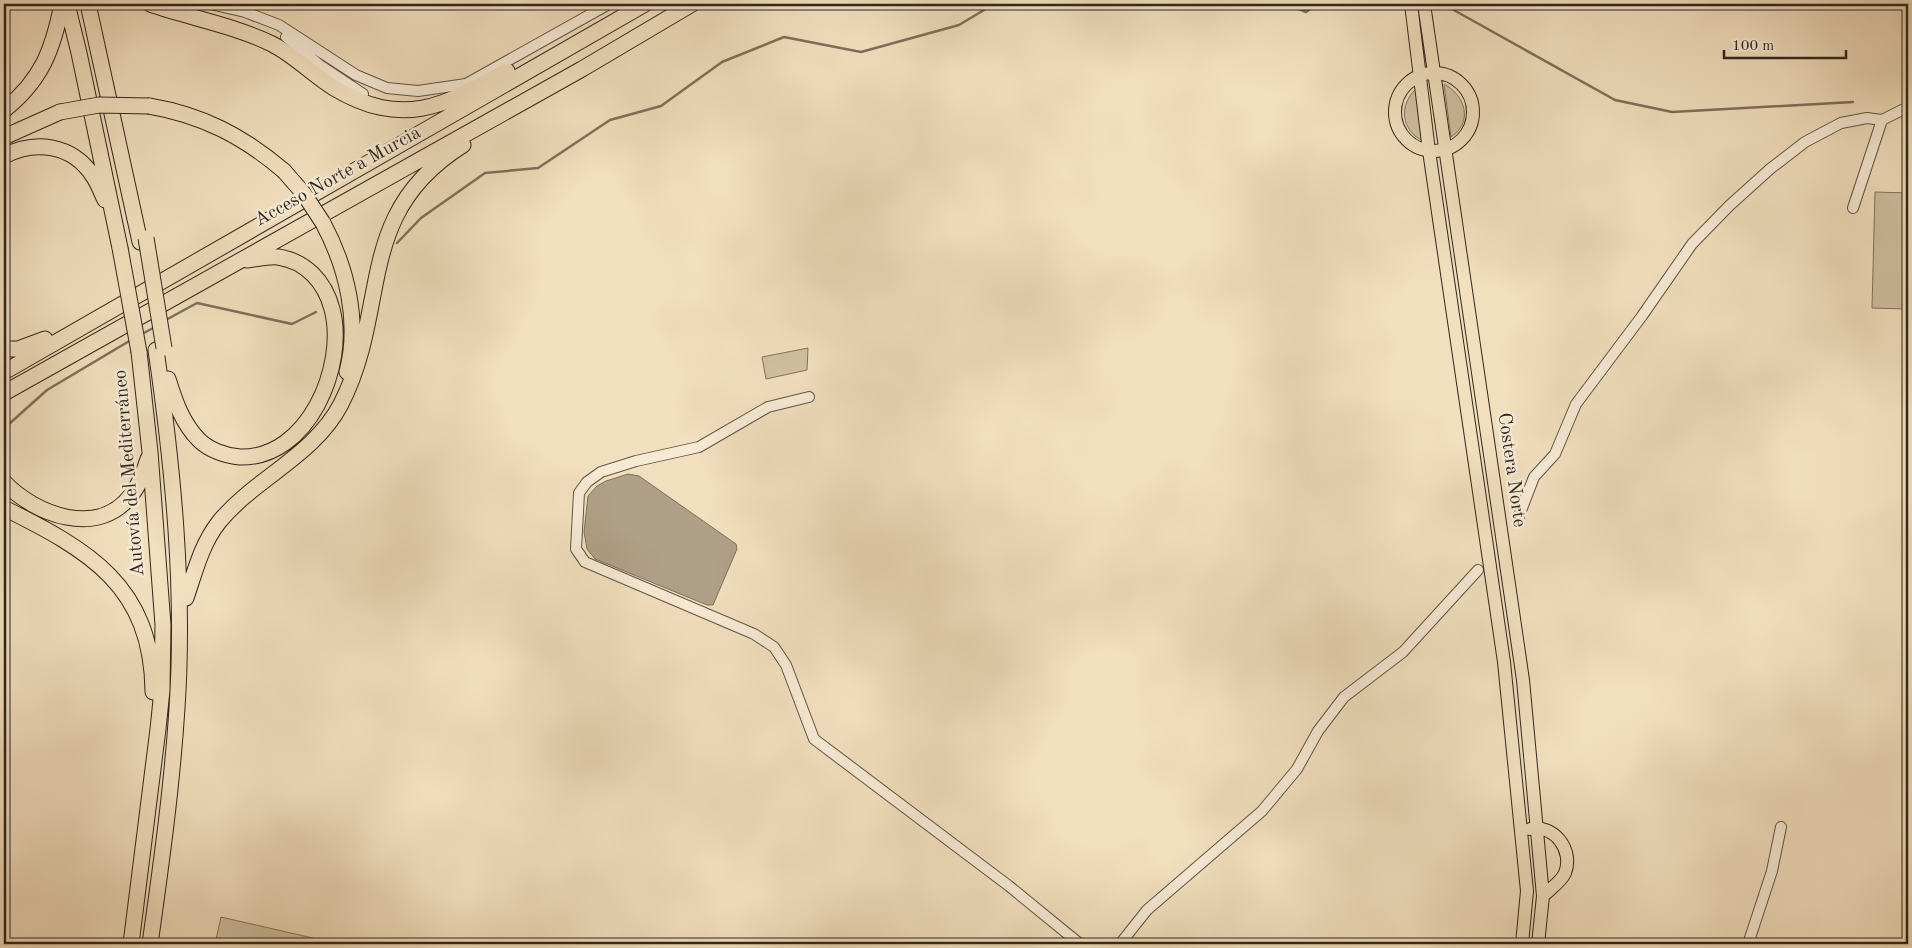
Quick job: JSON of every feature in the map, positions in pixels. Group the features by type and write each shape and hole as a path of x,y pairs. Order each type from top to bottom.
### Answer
{"highway":[{"path":"4,110 27,88 42,68 53,44 62,4"},
{"name":"Autovía del Mediterráneo","path":"67,4 80,53 114,214 138,352 150,452 163,625 162,690 150,801 131,944"},
{"name":"Autovía del Mediterráneo","path":"88,4 143,240 160,349 172,470 179,602 177,707 158,889 150,944"},
{"path":"95,4 126,135 143,240"},
{"path":"150,4 188,18 239,29 274,45 335,88 388,108 406,110 428,108 458,98 574,33 644,4"},
{"name":"Acceso Norte a Murcia","path":"4,372 644,4"},
{"path":"4,394 582,69 692,4"},
{"name":"Acceso Norte a Murcia","path":"4,386 692,4"},
{"path":"186,598 202,548 218,524 244,497 311,442 328,424 339,407 356,370 385,240 393,219 408,194 426,174 455,150 582,69"},
{"path":"4,137 60,112 98,105 149,106 182,113 215,124 256,148 284,171 304,194 323,222 343,271 353,333 344,386 327,419 311,442"},
{"path":"4,156 36,145 65,151 80,161 93,176 114,214"},
{"path":"160,349 176,406 186,424 200,441 216,451 232,456 249,457 277,447 297,430 320,401 334,363 336,339 334,318 329,298 321,282 309,270 294,262 277,257 243,260"},
{"path":"4,349 32,345 98,310 119,305"},
{"path":"4,406 44,373"},
{"path":"167,378 181,485 186,598 183,689 177,707"},
{"path":"4,482 21,498 48,513 75,518 99,516 116,509 132,495 138,486 150,452"},
{"path":"4,508 71,543 87,554 113,579 133,609 146,642 152,680 150,801"},
{"path":"156,944 158,889"}],"main road":[{"name":"Costera Norte","path":"1411,4 1430,151 1504,662 1527,890 1522,944"},
{"name":"Costera Norte","path":"1424,4 1523,680 1543,896 1538,944"},
{"path":"1434,73 1448,76 1459,83 1468,94 1472,107 1472,121 1466,133 1457,144 1444,150 1430,151 1417,147 1406,140 1399,130 1395,117 1396,104 1400,92 1409,82 1420,76 1434,73"},
{"path":"1522,831 1538,828 1555,835 1562,845 1566,858 1565,872 1543,896"}],"street":[{"path":"210,4 245,12 279,25 356,75 387,88 418,91 466,84 609,4"},
{"path":"245,12 295,42 321,66 351,88 388,108"},
{"path":"1519,516 1534,477 1555,454 1576,404 1642,316 1692,244 1770,168 1806,142 1841,123 1867,118 1882,120 1908,107"},
{"path":"1853,208 1882,120"},
{"path":"809,397 768,407 699,447 636,461 601,472 587,482 579,494 576,549 585,562 754,634 774,647 786,665 814,739 1009,886 1080,944"},
{"path":"1120,944 1147,910 1262,811 1297,769 1318,730 1344,696 1403,652 1478,570"},
{"path":"1748,944 1772,871 1781,827"}],"shaded area":[{"path":"1444,84 1457,95 1464,109 1462,124 1451,137"},
{"path":"1417,88 1423,141 1410,130 1406,124 1405,117 1407,102"},
{"path":"1875,192 1908,193 1908,309 1872,308"},
{"path":"808,348 807,370 766,379 762,357"},
{"path":"628,474 639,476 736,544 737,549 713,605 707,605 595,559 587,549 584,532 588,496 597,486 606,481"},
{"path":"221,917 339,944 215,944"}],"waterway":[{"path":"397,243 421,218 485,173 538,168 610,120 661,106 722,62 784,37 861,52 959,25 994,4"},
{"path":"1288,4 1306,12 1318,4"},
{"path":"1443,4 1615,100 1672,112 1853,102"},
{"path":"164,321 197,303 292,324 316,312"},
{"path":"142,334 155,327"},
{"path":"9,424 47,390 131,340"}]}
